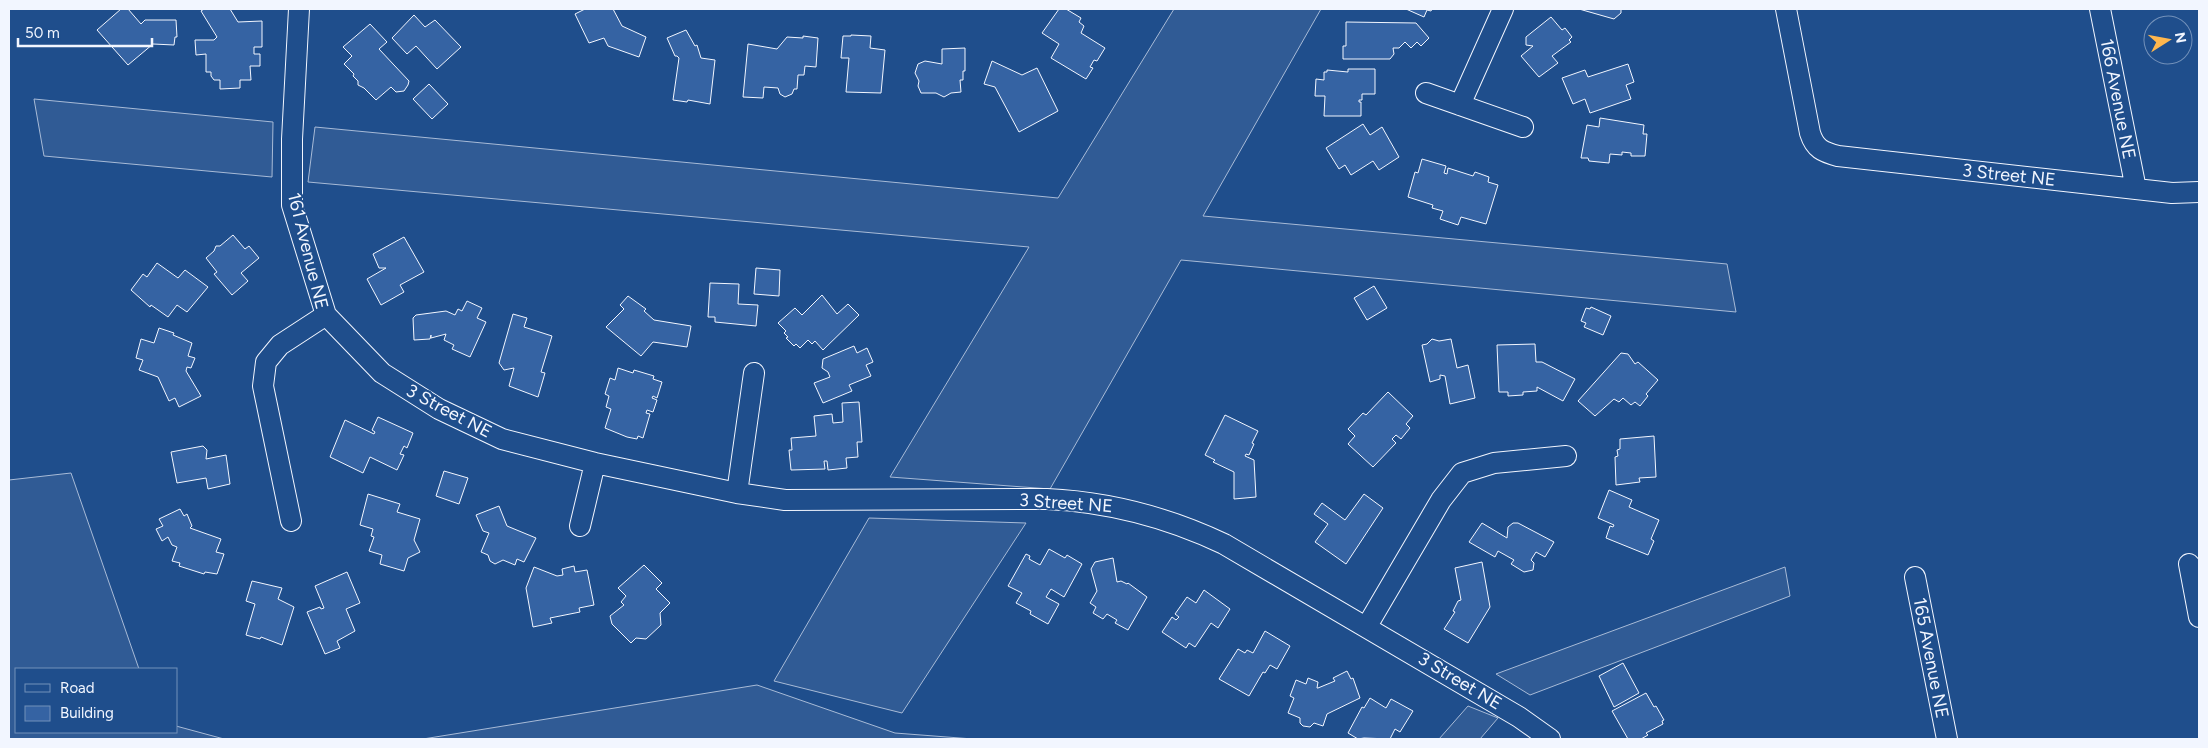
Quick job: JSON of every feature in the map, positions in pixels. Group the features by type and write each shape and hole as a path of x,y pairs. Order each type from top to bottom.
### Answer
{"street":[{"name":"161 Avenue NE","path":"292,521 263,386 266,362 280,345 326,315 292,206 292,139 299,9"},
{"path":"1460,105 1503,9"},
{"name":"3 Street NE","path":"1786,9 1810,132 1813,143 1820,150 1838,156 2172,193 2199,192"},
{"name":"166 Avenue NE","path":"2100,9 2136,189"},
{"path":"1426,93 1523,127"},
{"name":"3 Street NE","path":"326,315 382,373 439,409 502,439 595,463 737,493 785,500 1048,499 1091,502 1121,507 1172,521 1224,544 1368,626 1519,717 1550,739"},
{"path":"737,493 754,373"},
{"path":"1368,626 1441,500 1462,473 1494,463 1566,456"},
{"path":"580,526 595,463"},
{"path":"2189,564 2199,617"},
{"name":"165 Avenue NE","path":"1915,577 1947,739"}],"shaded area":[{"path":"1174,9 1321,9 1203,216 1727,264 1736,312 1181,260 1050,489 890,477 1029,247 308,182 315,127 1058,198"},
{"path":"34,99 273,122 272,177 44,156"},
{"path":"71,473 139,668 15,668 15,733 178,733 178,727 224,739 9,739 9,480"},
{"path":"869,518 1026,523 902,713 774,681"},
{"path":"1785,567 1790,596 1530,695 1496,674"},
{"path":"757,685 895,733 973,739 423,739"},
{"path":"1468,706 1498,718 1480,739 1439,739"}],"building":[{"path":"121,9 128,9 141,24 145,20 176,20 177,37 175,37 174,45 153,44 128,65 97,30"},
{"path":"204,9 230,9 238,22 262,21 262,47 254,47 254,54 260,54 260,66 250,66 251,80 240,80 240,88 220,89 220,80 214,80 211,72 206,72 206,54 196,55 195,40 214,40 217,37 201,11"},
{"path":"585,9 613,9 622,26 646,37 639,57 608,46 604,38 589,43 575,14"},
{"path":"1059,9 1066,9 1081,18 1079,22 1084,26 1081,33 1105,48 1097,61 1094,60 1090,67 1093,68 1086,79 1051,58 1059,44 1042,33"},
{"path":"1406,9 1432,9 1431,11 1427,10 1424,17"},
{"path":"1579,9 1621,9 1621,13 1614,19"},
{"path":"414,15 425,27 435,20 461,47 437,69 416,46 407,54 392,38"},
{"path":"1551,17 1562,30 1565,28 1572,37 1569,40 1571,42 1552,56 1558,63 1539,77 1521,56 1533,46 1526,45 1526,37"},
{"path":"1346,22 1416,23 1429,38 1421,46 1417,42 1411,48 1405,42 1399,48 1393,48 1394,54 1390,59 1343,59 1343,46 1346,46"},
{"path":"370,24 387,42 379,49 409,81 404,91 396,92 391,87 376,100 364,88 358,85 358,81 353,76 354,74 344,64 352,56 343,47"},
{"path":"686,30 695,46 697,45 701,58 715,60 710,104 688,100 687,102 673,100 679,58 675,56 667,38"},
{"path":"803,36 818,38 816,67 805,66 804,75 798,75 797,89 794,89 792,94 785,97 780,94 778,88 764,87 763,98 743,97 748,44 777,49 787,37 803,38"},
{"path":"843,36 871,36 870,48 885,50 881,93 846,92 849,58 841,58"},
{"path":"965,48 965,71 963,71 963,80 960,80 961,92 951,93 944,97 936,93 921,93 918,86 919,81 915,73 918,64 925,61 942,64 942,49"},
{"path":"992,61 1022,75 1037,68 1058,111 1019,132 995,87 984,84"},
{"path":"1628,64 1634,82 1626,85 1631,99 1590,113 1585,99 1573,104 1562,78 1585,70 1588,77"},
{"path":"1348,69 1375,69 1375,94 1362,94 1362,100 1359,100 1361,102 1361,116 1324,116 1325,96 1315,96 1316,79 1324,80 1324,72 1327,72 1327,70 1348,72"},
{"path":"429,84 448,104 432,119 413,99"},
{"path":"1600,118 1644,125 1643,134 1647,134 1645,156 1631,156 1631,153 1622,152 1622,155 1610,154 1609,163 1589,161 1588,158 1581,158 1587,125 1599,127"},
{"path":"1363,124 1370,135 1382,127 1399,157 1379,170 1373,161 1351,175 1345,165 1339,169 1326,148"},
{"path":"1422,159 1446,166 1444,173 1447,174 1448,168 1473,176 1475,172 1489,177 1488,182 1498,185 1486,224 1461,217 1458,225 1440,219 1443,211 1432,208 1433,205 1408,197 1415,172 1418,173"},
{"path":"233,235 245,249 249,246 259,258 241,273 248,281 232,295 214,274 217,272 206,258 214,251 216,246 220,246"},
{"path":"404,237 424,272 400,285 404,292 381,305 367,279 386,268 379,268 373,254"},
{"path":"157,263 178,278 185,270 208,287 187,312 177,305 168,317 151,305 150,307 131,290 143,274 147,277"},
{"path":"756,268 780,270 779,296 754,294"},
{"path":"710,283 739,284 738,304 758,305 756,326 715,322 715,317 708,317"},
{"path":"1374,286 1387,308 1367,320 1354,298"},
{"path":"822,295 837,314 848,304 859,315 823,350 815,341 812,344 808,340 800,348 796,344 794,346 786,338 788,337 784,333 786,331 778,323 795,308 802,315"},
{"path":"628,296 646,309 644,311 654,320 691,326 687,347 653,342 641,356 606,327 624,309 620,305"},
{"path":"467,301 482,308 477,318 486,322 470,357 452,349 454,345 444,340 446,334 431,338 431,335 430,339 414,340 413,318 416,315 446,311 455,315 458,309 462,311"},
{"path":"1591,307 1611,316 1603,335 1584,327 1586,323 1581,321 1586,308 1590,309"},
{"path":"513,314 527,318 524,327 552,336 541,372 545,373 538,397 509,386 514,368 504,370 499,363"},
{"path":"159,328 174,333 173,335 192,343 188,356 195,358 191,368 187,367 186,371 201,396 179,407 175,398 169,401 158,377 139,370 143,360 136,358 141,339 154,343"},
{"path":"1432,339 1439,341 1451,339 1457,368 1468,365 1475,398 1450,404 1445,376 1440,375 1440,379 1430,382 1422,345 1427,344"},
{"path":"1535,344 1536,362 1542,362 1575,379 1563,401 1537,387 1537,391 1523,392 1523,395 1508,396 1508,392 1499,392 1497,345"},
{"path":"854,346 857,353 867,348 873,362 866,365 871,376 849,385 852,391 823,403 814,383 830,377 828,372 822,368 823,359"},
{"path":"1621,353 1628,354 1635,364 1638,362 1658,380 1646,394 1648,396 1640,406 1635,402 1631,405 1623,398 1619,402 1614,399 1595,416 1578,401"},
{"path":"618,368 633,373 634,370 654,376 653,379 662,382 657,398 653,396 652,398 657,400 653,412 647,410 646,413 650,414 643,438 638,436 637,439 627,437 605,428 611,409 606,407 609,396 605,394 610,378 615,380"},
{"path":"1388,392 1413,416 1406,424 1410,428 1401,439 1396,435 1392,439 1396,443 1373,467 1348,444 1355,436 1348,429 1363,413 1366,415"},
{"path":"859,402 862,442 857,442 858,457 846,458 847,468 828,470 827,461 824,461 825,469 791,470 789,450 792,450 791,438 816,436 814,416 832,414 833,423 843,422 842,403"},
{"path":"1225,415 1258,431 1249,455 1246,454 1245,456 1254,460 1256,497 1234,499 1234,472 1213,462 1215,460 1205,455"},
{"path":"378,417 413,433 407,448 404,446 400,454 404,455 397,470 370,457 363,473 330,457 345,420 374,434 375,432 372,430"},
{"path":"1654,436 1656,477 1639,478 1640,482 1616,485 1615,457 1618,456 1617,450 1620,449 1620,439"},
{"path":"203,446 207,450 206,459 226,455 230,484 208,489 206,478 177,483 171,452"},
{"path":"444,471 468,478 459,504 436,496"},
{"path":"1609,490 1632,500 1629,507 1659,520 1651,539 1654,541 1648,555 1606,538 1610,526 1613,527 1614,525 1598,518"},
{"path":"368,494 400,504 397,512 420,519 414,540 420,552 408,558 404,571 380,564 382,555 369,551 374,537 371,536 373,529 360,525"},
{"path":"1364,494 1383,508 1346,564 1315,542 1328,524 1314,514 1322,503 1345,520"},
{"path":"499,506 507,526 536,538 524,562 517,559 515,565 503,560 495,564 490,561 488,555 481,552 489,533 483,531 476,515"},
{"path":"180,509 184,516 187,514 192,526 190,528 221,539 216,552 224,554 217,574 205,572 204,574 179,566 180,563 172,561 177,547 172,545 168,537 162,541 156,529 163,526 159,519"},
{"path":"1482,523 1507,538 1508,527 1513,523 1518,523 1554,542 1545,557 1536,552 1531,560 1534,563 1533,570 1524,572 1511,564 1514,560 1498,551 1495,557 1469,542"},
{"path":"1049,549 1065,558 1067,555 1082,564 1064,597 1051,589 1046,597 1059,604 1048,624 1030,614 1031,611 1016,603 1022,593 1008,586 1026,554 1030,556 1029,559 1040,565"},
{"path":"1113,558 1117,582 1128,583 1147,597 1128,630 1115,623 1117,620 1107,614 1103,619 1093,613 1096,607 1090,603 1097,591 1091,569 1095,562"},
{"path":"1482,562 1490,607 1468,643 1444,629 1455,612 1453,611 1458,601 1461,600 1455,568"},
{"path":"644,565 662,583 656,589 670,603 660,613 661,625 646,639 636,638 631,643 612,624 610,616 624,605 621,602 626,596 618,588"},
{"path":"574,566 575,572 587,570 594,605 579,608 580,612 550,618 552,623 533,627 526,588 534,567 557,576 563,575 562,569"},
{"path":"347,572 360,603 346,609 355,631 337,641 340,648 325,654 307,612 320,607 321,609 324,608 315,586"},
{"path":"252,581 282,588 278,599 294,607 282,645 261,637 260,639 246,635 255,604 246,601"},
{"path":"1204,590 1230,609 1218,628 1211,623 1195,647 1189,643 1186,648 1162,632 1172,617 1176,620 1179,617 1175,614 1187,597 1196,603"},
{"path":"1265,631 1290,646 1277,669 1270,665 1265,673 1263,672 1249,696 1219,679 1238,649 1245,653 1247,650 1253,653"},
{"path":"1623,663 1639,693 1614,707 1599,676"},
{"path":"1347,671 1351,679 1353,678 1360,698 1327,714 1323,726 1314,723 1310,727 1303,726 1300,723 1300,718 1288,713 1294,698 1290,696 1296,680 1306,684 1308,678 1318,682 1318,688 1335,681 1333,678"},
{"path":"1646,693 1664,720 1662,721 1663,724 1646,733 1648,735 1641,739 1628,739 1612,711"},
{"path":"1370,698 1386,708 1391,699 1413,711 1400,732 1395,729 1390,739 1358,739 1348,733 1362,707 1364,708"}]}
